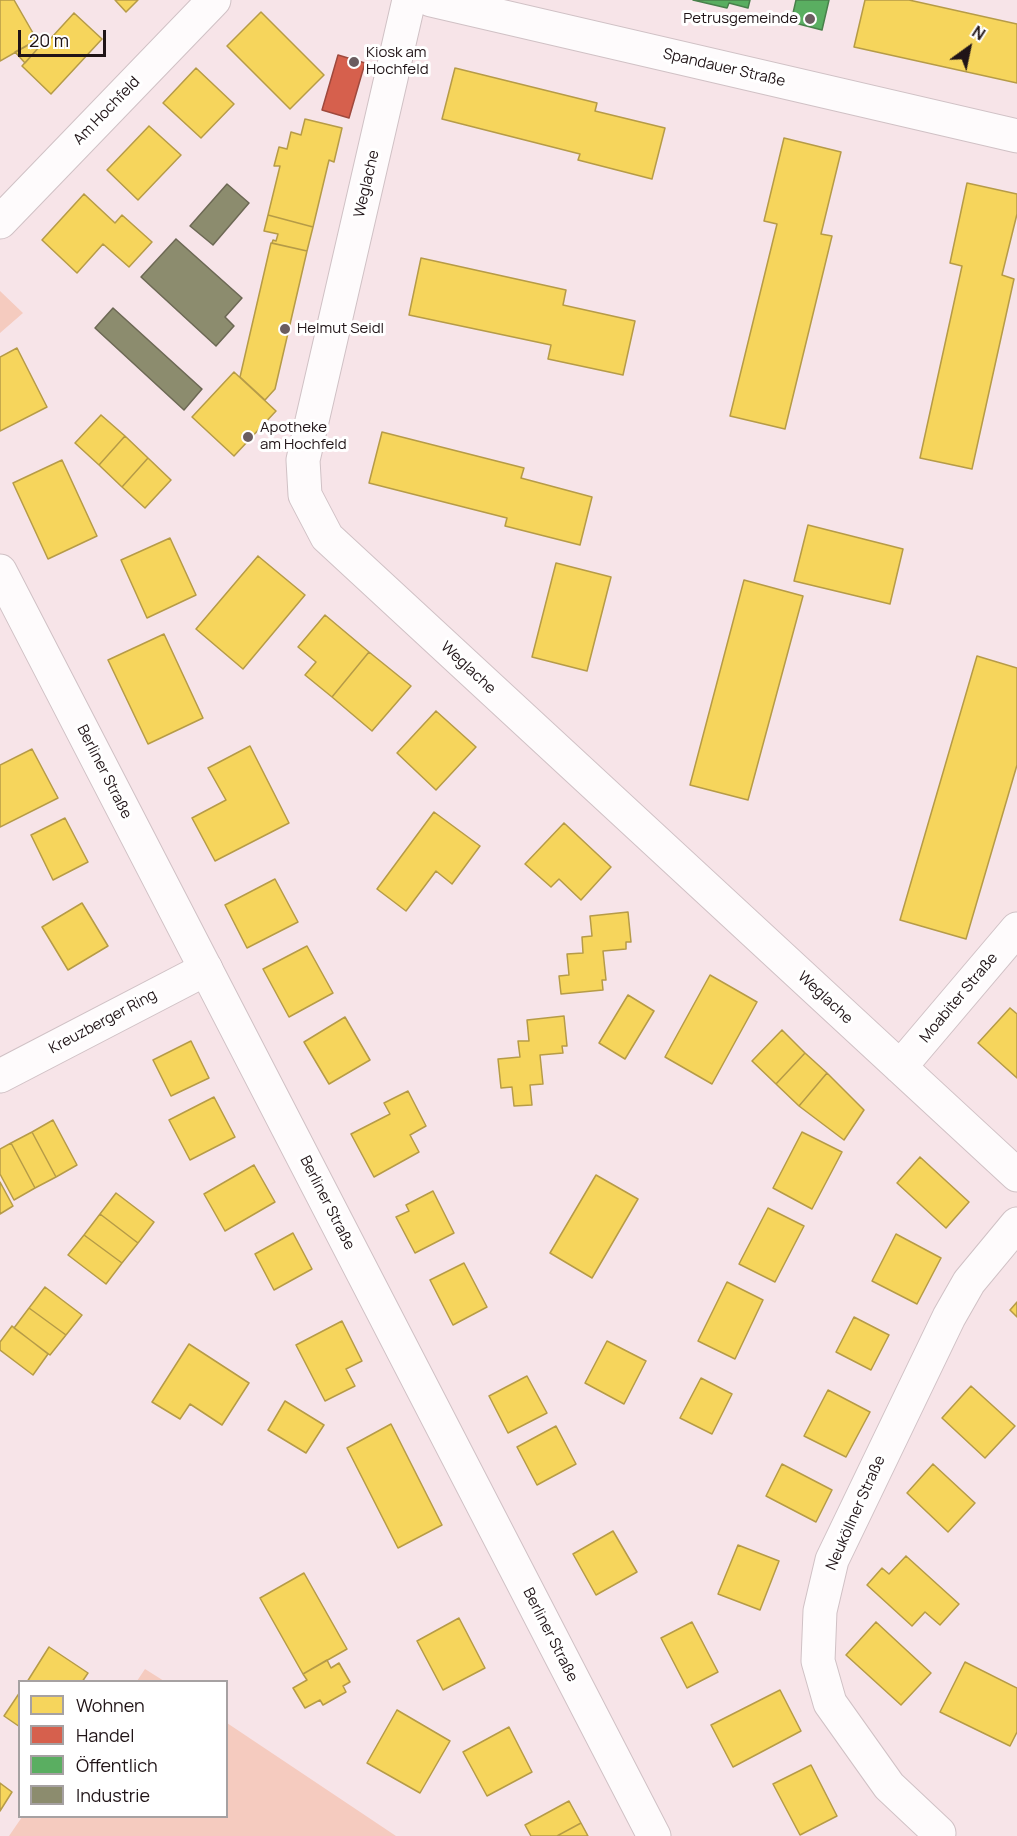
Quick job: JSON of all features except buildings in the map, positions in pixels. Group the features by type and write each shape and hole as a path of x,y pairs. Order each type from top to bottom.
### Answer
{"street":[{"name":"Am Hochfeld","path":"0,222 214,0"},
{"name":"Weglache","path":"409,0 303,460 305,495 327,537 333,543 1017,1175"},
{"name":"Spandauer Straße","path":"431,0 1017,136"},
{"name":"Berliner Straße","path":"0,570 654,1836"},
{"name":"Moabiter Straße","path":"900,1067 1017,929"},
{"name":"Kreuzberger Ring","path":"0,1076 206,969"},
{"name":"Neuköllner Straße","path":"939,1833 889,1786 830,1703 818,1661 820,1611 832,1560 949,1317 969,1282 1017,1224"}],"shaded area":[{"path":"0,291 23,313 0,333"},
{"path":"145,1669 162,1680 138,1680"},
{"path":"228,1724 396,1836 9,1836 21,1818 228,1818"}],"place":[{"name":"Petrusgemeinde","path":"810,19"},
{"name":"Kiosk am Hochfeld","path":"354,62"},
{"name":"Helmut Seidl","path":"285,329"},
{"name":"Apotheke am Hochfeld","path":"248,437"}]}
